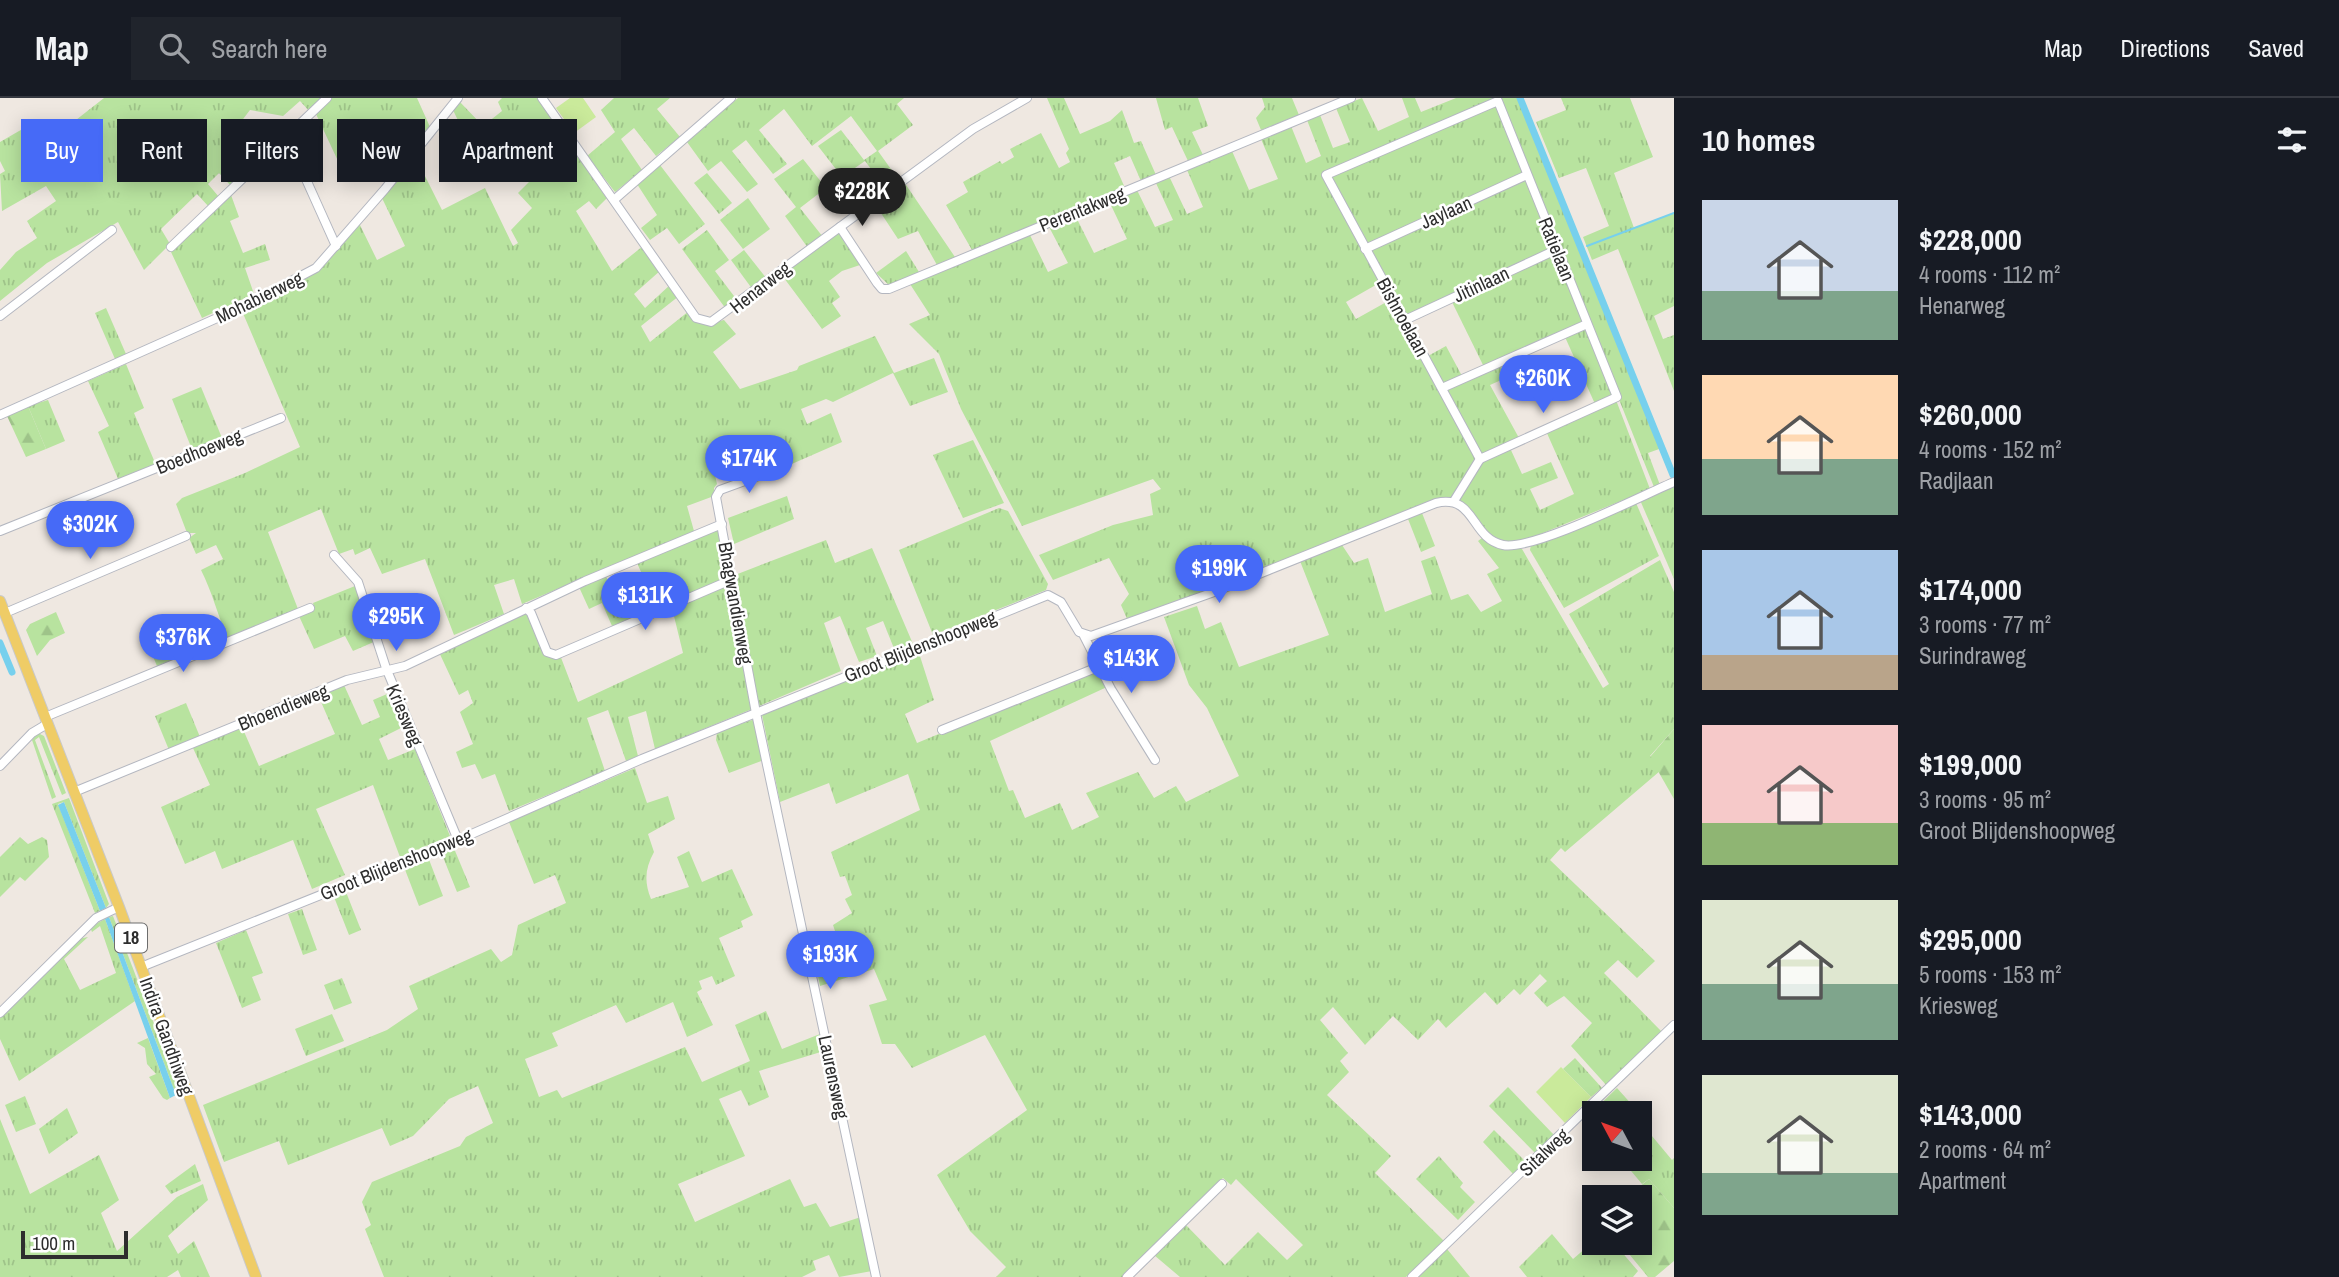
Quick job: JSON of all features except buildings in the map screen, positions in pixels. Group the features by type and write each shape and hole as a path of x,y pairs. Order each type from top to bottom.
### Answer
{"main road":[{"name":"Indira Gandhiweg","path":"0,600 256,1277"}],"street":[{"path":"305,119 327,98"},
{"name":"Mohabierweg","path":"0,415 244,306 316,268 458,98"},
{"path":"542,98 615,199 731,98"},
{"name":"Henarweg","path":"615,199 696,318 705,322 718,319 973,129 1027,98"},
{"name":"Perentakweg","path":"840,227 877,283 882,289 889,289 1351,98"},
{"name":"Ratielaan","path":"1326,175 1498,101 1617,397 1480,459"},
{"name":"Bishnoelaan","path":"1326,175 1480,459"},
{"name":"Jaylaan","path":"1365,249 1527,175"},
{"path":"171,247 240,182"},
{"path":"307,182 336,246"},
{"path":"0,316 112,230"},
{"name":"Jitinlaan","path":"1405,320 1558,249"},
{"path":"1442,388 1587,324"},
{"name":"Boedhoeweg","path":"0,531 281,418"},
{"path":"1454,501 1480,459"},
{"name":"Bhagwandienweg","path":"756,713 717,493 764,474"},
{"path":"1155,760 1098,667 1084,636 1213,592 1436,503 1454,501 1462,505 1491,541 1514,545 1550,534 1674,482"},
{"name":"Bhoendieweg","path":"74,792 348,680 386,668 405,666 526,608 722,524"},
{"path":"5,613 186,536"},
{"name":"Kriesweg","path":"334,555 358,582 386,668 458,840"},
{"path":"526,608 547,652 551,654 733,579"},
{"name":"Groot Blijdenshoopweg","path":"141,967 458,840 642,759 1048,594 1061,602 1084,636"},
{"path":"0,766 46,720 310,608"},
{"path":"942,730 1098,667"},
{"name":"Laurensweg","path":"756,713 876,1277"},
{"path":"0,1013 96,918 115,909"},
{"name":"Sitalweg","path":"1412,1277 1674,1025"},
{"path":"1127,1277 1222,1184"}],"green space":[{"path":"104,98 323,98 310,112 300,101 283,116 250,110 243,119 221,119 221,175 219,173 208,184 219,197 209,207 197,194 161,229 170,244 144,270 118,222 47,263 0,301 0,270 16,252 37,238 27,221 56,201 46,186 2,211 0,174 5,171 0,161 0,142 21,130 21,182 103,182 103,119 77,119"},
{"path":"332,98 417,98 430,127 425,133 425,119 337,119 337,159 323,129 323,119 318,119 316,114"},
{"path":"502,98 538,98 553,119 492,119 502,111 498,102"},
{"path":"570,98 583,98 596,117 577,131 577,119 564,119 556,108"},
{"path":"614,98 670,98 657,109 680,137 656,156 634,128 621,139 642,170 615,192 587,156 615,132 601,110"},
{"path":"738,98 904,98 897,104 913,125 878,151 898,179 886,189 865,161 842,177 818,146 841,130 864,160 877,151 851,116 812,146 784,109 759,130 787,164 773,174 746,140 732,151 758,184 747,192 721,161 708,171 687,142"},
{"path":"1047,98 1064,98 1080,134 1110,121 1122,110 1134,143 1141,141 1156,175 1141,181 1130,156 1114,163 1125,188 972,250 946,205 968,192 963,182 1000,161 1002,164 1014,157 1010,149 1041,133 1059,168 1070,162 1066,153 1069,149"},
{"path":"1156,98 1198,98 1208,126 1192,132 1203,155 1188,161 1172,127 1165,130"},
{"path":"1262,98 1292,98 1299,115 1261,130 1256,118 1265,107"},
{"path":"1362,98 1378,131 1409,117 1402,98 1415,98 1421,112 1456,98 1520,98 1662,448 1648,453 1660,485 1654,487 1499,99 1323,173 1381,282 1346,302 1356,319 1390,300 1477,459 1452,498 1441,498 1128,621 1121,605 1129,594 1109,558 1053,580 1039,555 1113,525 1153,515 1150,494 1161,489 1153,479 1022,526 961,409 939,354 909,324 930,315 910,284 1029,233 1048,272 1068,263 1048,225 1075,215 1094,253 1127,239 1109,201 1137,190 1155,227 1173,220 1155,181 1169,176 1187,214 1203,207 1187,170 1232,151 1249,190 1278,179 1261,139 1291,126 1306,163 1321,156 1307,120 1320,115 1333,148 1350,142 1336,108"},
{"path":"1561,98 1630,98 1653,157 1614,173 1634,228 1674,213 1674,306 1654,316 1663,339 1674,335 1674,391 1618,249 1592,260 1583,237 1609,226 1586,168 1559,178 1536,122 1566,110"},
{"path":"459,101 476,119 457,119 453,110"},
{"path":"1497,104 1524,174 1366,246 1329,176"},
{"path":"577,153 608,197 596,209 589,201 576,211 612,271 643,246 661,270 634,294 645,308 671,284 679,296 641,326 650,342 689,311 700,323 724,320 736,334 713,352 740,389 797,370 799,366 875,336 894,373 934,358 948,392 910,406 893,373 833,402 826,399 801,409 807,424 831,413 842,442 778,470 771,442 712,462 717,484 714,496 687,506 694,531 522,604 514,579 494,585 504,614 454,635 425,559 382,574 370,548 355,555 353,549 339,554 321,509 268,532 298,609 227,638 201,570 223,559 216,545 196,554 189,538 196,533 187,533 176,504 182,498 300,447 242,311 319,270 359,223 377,260 405,246 382,198 396,182 425,182 425,176 442,210 485,188 513,246 518,243 511,230 532,208 518,193 529,182 577,182"},
{"path":"803,159 826,188 800,208 823,237 808,248 785,216 796,207 774,179"},
{"path":"660,165 705,224 679,244 667,228 650,240 641,228 657,215 637,184"},
{"path":"707,173 732,203 719,214 694,183"},
{"path":"1526,180 1554,248 1405,317 1368,250"},
{"path":"904,182 955,257 937,265 918,231 898,239 875,204"},
{"path":"231,195 239,217 230,221 243,253 265,244 270,260 245,268 254,294 202,318 171,252"},
{"path":"748,198 770,229 743,249 720,220"},
{"path":"707,230 729,260 715,271 737,300 726,309 682,249"},
{"path":"840,230 863,264 842,271 829,281 840,297 832,303 841,316 822,329 781,274"},
{"path":"744,250 767,279 753,290 731,260"},
{"path":"906,251 919,272 890,286 876,273"},
{"path":"1556,253 1584,322 1484,367 1452,302"},
{"path":"106,308 126,354 115,359 95,313"},
{"path":"1586,328 1614,396 1595,404 1565,337"},
{"path":"1446,346 1462,376 1444,385 1428,356"},
{"path":"126,364 144,408 134,413 156,465 119,481 98,432 109,426 88,381"},
{"path":"1502,364 1508,377 1490,385 1519,438 1482,455 1445,390"},
{"path":"201,387 222,438 198,448 191,447 172,399"},
{"path":"48,400 65,441 46,449 28,406"},
{"path":"1616,400 1650,489 1526,540 1514,541 1505,541 1489,534 1464,504 1458,501 1482,462 1510,448 1522,474 1551,462 1558,478 1530,489 1540,510 1574,494 1546,431"},
{"path":"28,406 46,449 26,457 7,416"},
{"path":"973,440 1004,503 963,518 933,455"},
{"path":"1674,485 1674,579 1640,500"},
{"path":"787,496 794,519 734,544 728,518"},
{"path":"1636,503 1659,556 1564,608 1530,550 1531,545"},
{"path":"999,508 1008,511 1048,584 1046,590 933,635 899,550"},
{"path":"1422,513 1435,546 1421,552 1408,519"},
{"path":"720,527 729,578 672,601 667,576 647,585 637,563"},
{"path":"1482,538 1498,548 1522,549 1603,688 1609,684 1569,614 1660,560 1674,592 1674,729 1650,756 1660,771 1565,852 1561,848 1550,860 1655,961 1637,978 1618,960 1604,973 1663,1033 1608,1087 1571,1046 1592,1023 1564,996 1547,1007 1534,993 1547,981 1540,974 1520,995 1514,989 1497,1005 1485,992 1446,1028 1438,1019 1418,1040 1393,1016 1365,1045 1333,1007 1320,1020 1348,1053 1340,1061 1349,1072 1327,1095 1391,1156 1375,1173 1444,1241 1406,1277 1180,1277 1154,1255 1184,1223 1225,1265 1258,1232 1287,1260 1303,1245 1236,1179 1231,1185 1223,1178 1123,1277 996,1277 1006,1267 970,1231 937,1175 1027,1110 985,1035 912,1068 895,1044 882,1044 869,1005 887,1000 874,969 820,986 811,941 835,931 833,925 852,913 845,899 852,895 845,876 840,877 831,852 920,810 908,774 836,804 829,783 780,802 762,715 918,650 934,700 905,714 917,743 1097,668 1107,687 990,741 1009,791 1013,790 1025,818 1060,803 1072,830 1099,817 1086,793 1138,772 1154,798 1176,786 1186,802 1239,776 1207,708 1189,685 1164,617 1197,606 1205,629 1221,622 1239,667 1329,635 1300,561 1342,545 1354,563 1368,558 1385,612 1432,594 1421,561 1435,556 1451,600 1468,594 1481,612 1502,601 1487,574 1499,568 1478,541"},
{"path":"826,540 835,563 872,548 913,644 895,651 883,621 866,628 877,656 859,662 840,616 824,623 841,671 757,707 735,575"},
{"path":"606,576 615,600 644,588 652,609 612,626 602,603 589,609 579,587"},
{"path":"730,583 752,709 655,749 646,711 628,717 638,756 626,761 608,710 587,718 605,771 509,811 495,774 482,779 475,764 462,768 456,752 473,744 460,712 473,703 468,690 459,695 438,650 525,609 546,654 560,655 578,702 683,653 672,608"},
{"path":"355,586 376,641 353,651 345,636 314,649 299,616 315,609 313,603"},
{"path":"56,612 65,633 50,640 37,656 26,630 30,624"},
{"path":"160,623 174,659 157,666 142,630"},
{"path":"344,685 362,725 380,717 373,700 394,691 407,725 379,739 388,760 415,749 450,836 400,857 373,785 316,809 345,875 312,889 293,840 222,869 215,851 185,864 161,807 210,785 193,748 242,727 259,766 335,734 318,695"},
{"path":"186,703 200,737 169,750 155,716"},
{"path":"755,719 764,760 729,773 716,740 717,732"},
{"path":"1674,729 1674,799 1650,757"},
{"path":"38,733 44,736 66,793 62,795 39,737 35,740 56,797 52,799 32,740"},
{"path":"635,768 647,803 668,796 675,819 648,834 654,852 646,875 651,899 689,887 677,857 689,851 702,882 732,869 753,915 741,921 743,927 719,938 735,976 716,985 712,976 699,981 702,989 697,992 713,1025 687,1037 673,1002 626,1023 616,1005 552,1033 558,1046 525,1059 539,1097 557,1090 562,1098 685,1047 702,1082 750,1061 735,1025 766,1011 782,1049 820,1034 824,1051 759,1071 769,1097 749,1106 741,1090 719,1099 745,1156 678,1184 695,1222 790,1179 804,1207 816,1203 830,1227 861,1217 872,1271 839,1277 829,1255 813,1261 816,1270 802,1277 384,1277 365,1229 371,1225 362,1202 372,1182 460,1146 466,1137 493,1123 478,1086 449,1099 413,1136 390,1146 382,1128 288,1165 279,1141 224,1162 203,1105 387,1030 418,1009 409,986 491,949 501,962 512,955 518,925 566,903 555,875 534,884 509,822"},
{"path":"69,798 109,904 106,908 64,802 58,804 100,911 95,913 52,804"},
{"path":"20,837 28,844 42,837 47,840 49,857 25,881 20,877 0,897 0,857"},
{"path":"453,846 470,887 457,892 441,852"},
{"path":"428,857 443,896 419,906 404,867"},
{"path":"346,892 361,930 349,935 334,897"},
{"path":"302,909 317,950 303,955 288,914"},
{"path":"113,916 179,1094 176,1095 109,917"},
{"path":"105,919 135,1001 19,1081 0,1039 0,1016 78,939 88,937 64,959 80,990 116,973 100,926 92,932 90,927"},
{"path":"246,930 263,973 252,977 261,1000 242,1008 216,943"},
{"path":"342,978 352,1003 334,1010 324,985"},
{"path":"332,1014 344,1041 306,1056 295,1029"},
{"path":"148,1038 170,1098 167,1100 149,1077 156,1074 147,1064 145,1048 137,1043"},
{"path":"1575,1058 1602,1088 1591,1097 1563,1069"},
{"path":"1561,1067 1591,1097 1582,1101 1582,1106 1565,1123 1536,1092"},
{"path":"1508,1087 1555,1136 1536,1154 1489,1106"},
{"path":"1617,1088 1628,1101 1604,1101"},
{"path":"25,1096 36,1124 16,1132 5,1105"},
{"path":"67,1108 78,1133 49,1154 39,1129"},
{"path":"0,1119 30,1194 99,1155 119,1200 101,1213 117,1251 177,1197 203,1184 208,1200 168,1236 178,1254 194,1241 210,1277 181,1277 178,1270 167,1277 0,1277"},
{"path":"1494,1130 1527,1163 1515,1176 1483,1142"},
{"path":"1652,1136 1672,1160 1674,1158 1674,1208 1649,1179 1642,1184 1631,1171 1652,1171"},
{"path":"1439,1156 1463,1183 1460,1187 1475,1202 1458,1220 1416,1179"},
{"path":"195,1164 201,1181 171,1194 165,1186"},
{"path":"1649,1179 1674,1208 1674,1261 1655,1277 1648,1277 1630,1255 1652,1255 1652,1185 1642,1185"},
{"path":"1552,1234 1573,1259 1582,1251 1582,1255 1624,1255 1638,1271 1633,1277 1527,1277 1519,1267"},
{"path":"1447,1249 1470,1277 1418,1277"}],"water":[{"path":"64,802 106,908 100,911 58,805"},
{"path":"109,917 176,1095 170,1098 105,919"}],"waterway":[{"path":"1520,98 1673,475"},
{"path":"1587,246 1674,213"},
{"path":"0,643 12,672"}]}
